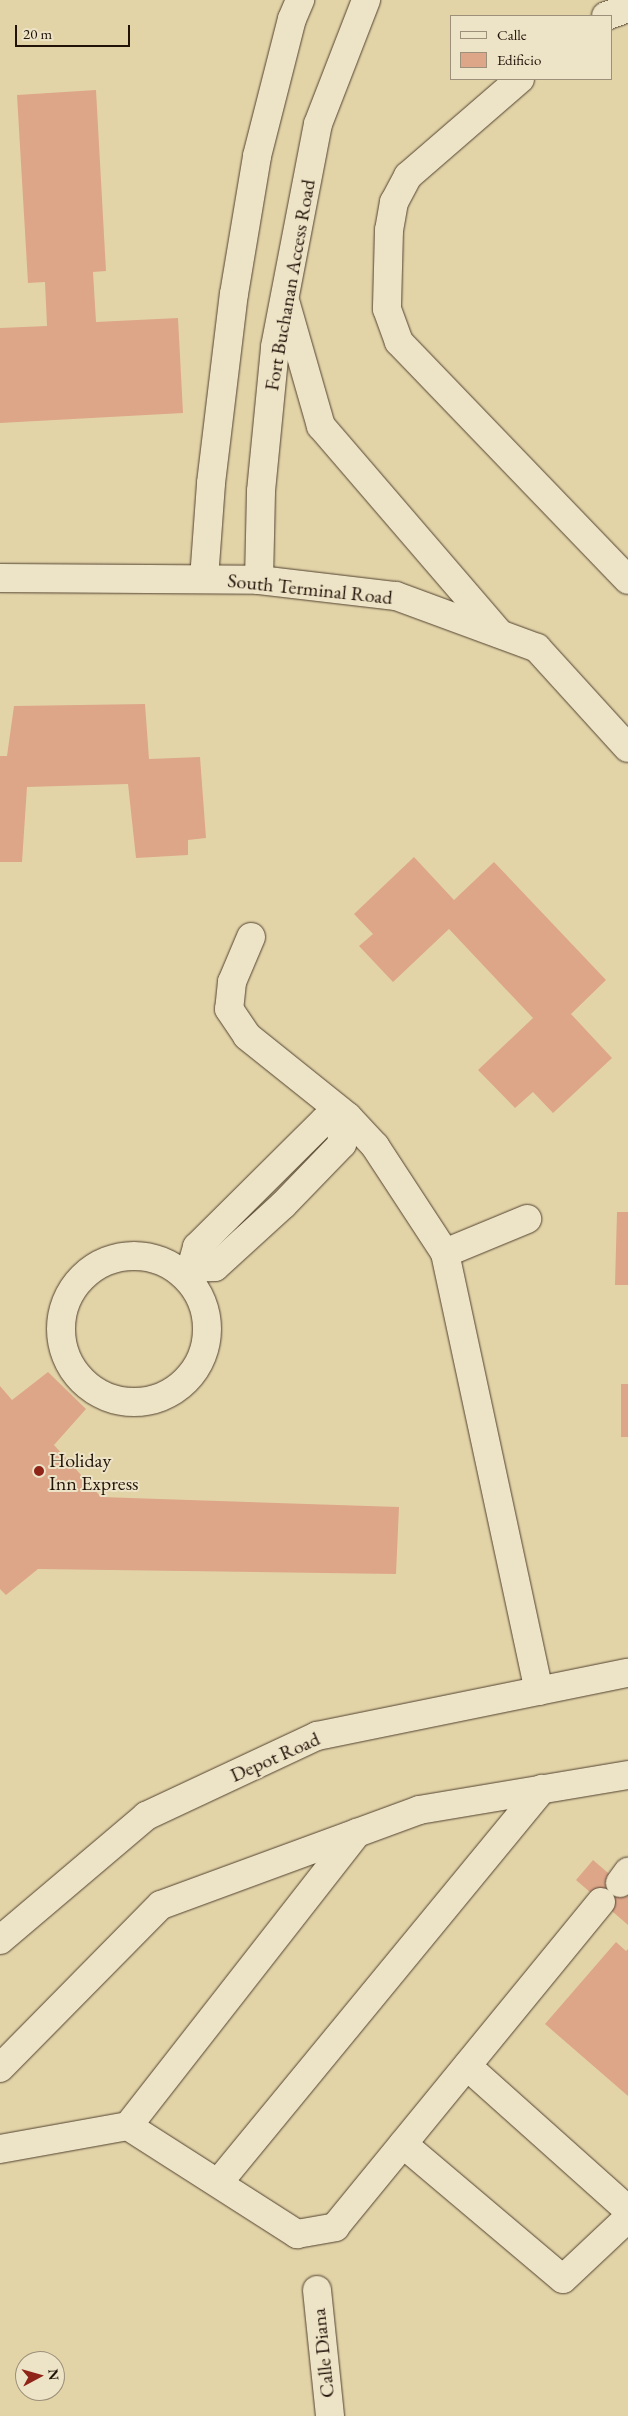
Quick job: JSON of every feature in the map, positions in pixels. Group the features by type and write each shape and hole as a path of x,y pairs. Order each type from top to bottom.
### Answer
{"street":[{"path":"204,579 211,482 236,284 258,156 292,19 300,0"},
{"name":"Fort Buchanan Access Road","path":"259,580 262,481 275,348 286,302 318,124 366,0"},
{"path":"609,15 628,8"},
{"path":"519,80 408,176 394,202 389,230 387,309 399,342 628,580"},
{"path":"286,302 321,426 500,634"},
{"name":"South Terminal Road","path":"0,578 259,580 396,596 537,648 628,748"},
{"path":"251,937 232,982 229,1009 247,1036 375,1146 444,1253 539,1691"},
{"path":"188,1272 139,1256 116,1258 94,1267 77,1283 66,1304 61,1326 67,1357 74,1371 90,1388 112,1400 137,1403 161,1398 183,1385 198,1365 207,1341 206,1316 188,1272 197,1247 324,1121 345,1120"},
{"path":"444,1253 527,1219"},
{"name":"Depot Road","path":"0,1940 146,1816 308,1740 628,1673"},
{"path":"0,2068 161,1905 419,1810 628,1775"},
{"path":"219,2182 542,1790"},
{"path":"128,2126 357,1833"},
{"path":"0,2149 128,2126 219,2182 297,2234 335,2227 616,1886"},
{"path":"467,2066 628,2210"},
{"path":"403,2144 563,2279 628,2218"},
{"name":"Calle Diana","path":"317,2290 330,2416"}],"building":[{"path":"96,90 106,271 93,272 96,322 178,318 183,413 0,423 0,328 47,326 45,282 28,283 17,95"},
{"path":"145,704 149,759 200,757 206,838 188,840 188,855 136,858 128,784 27,787 22,862 0,862 0,756 7,756 14,706"},
{"path":"414,857 454,900 494,862 606,980 571,1014 612,1058 553,1113 533,1092 515,1108 478,1070 533,1018 449,929 393,982 359,946 373,934 354,914"},
{"path":"617,1212 628,1212 628,1285 615,1285"},
{"name":"Holiday Inn Express","path":"48,1372 86,1409 54,1445 101,1497 399,1507 396,1574 38,1569 6,1595 0,1589 0,1386 12,1400"},
{"path":"621,1384 628,1384 628,1437 621,1437"},
{"path":"593,1860 628,1890 628,1925 576,1880"},
{"path":"616,1942 626,1951 628,1949 628,2096 545,2024"}],"place":[{"name":"Holiday Inn Express","path":"39,1471"}]}
